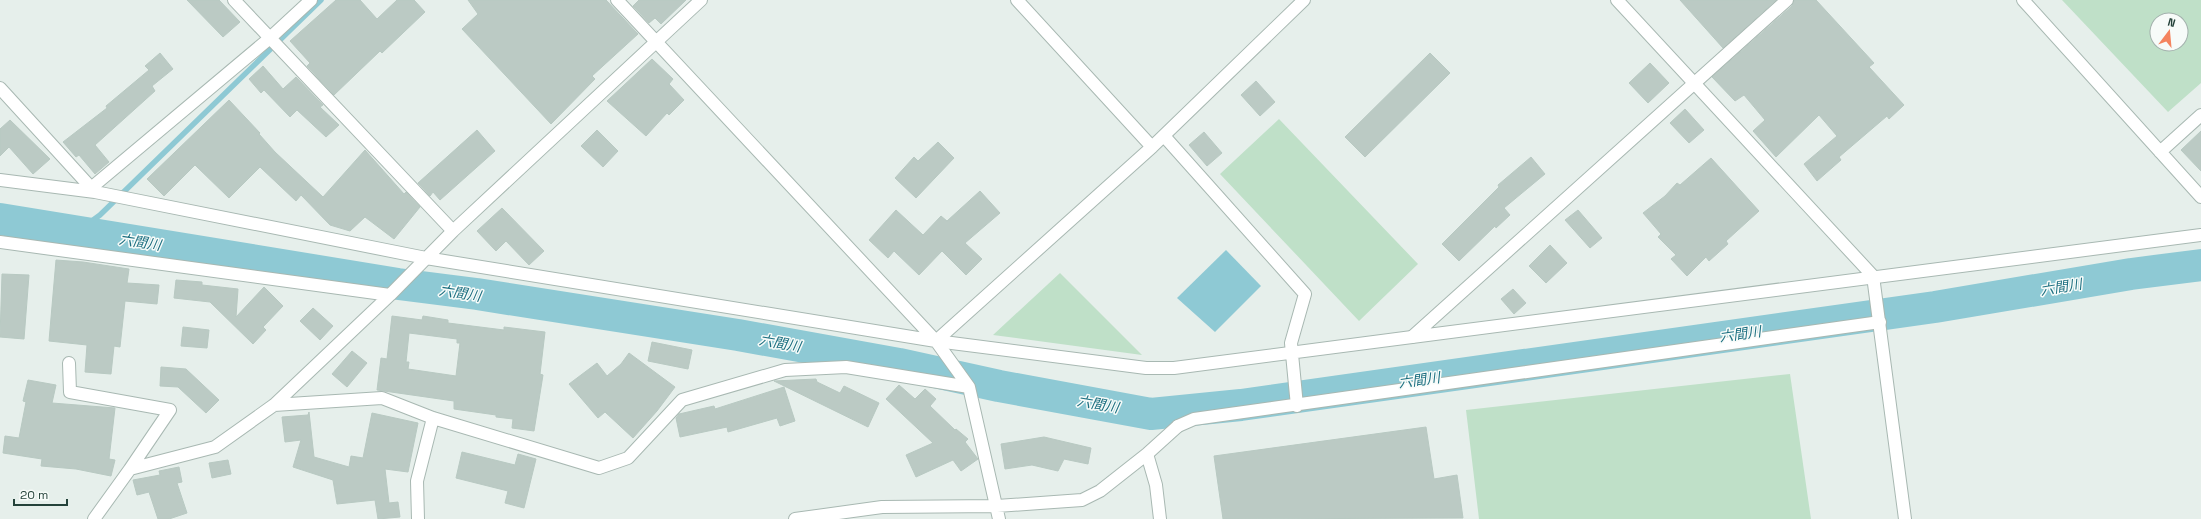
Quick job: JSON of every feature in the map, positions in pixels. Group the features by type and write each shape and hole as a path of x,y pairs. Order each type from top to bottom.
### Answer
{"street":[{"path":"234,0 453,230"},
{"path":"93,190 270,38 311,0"},
{"path":"617,0 936,341 969,387 999,519"},
{"path":"130,469 215,447 274,405 390,295 453,230 701,0"},
{"path":"1017,0 1152,147"},
{"path":"936,341 1164,136 1304,0"},
{"path":"1617,0 1874,280 1905,519"},
{"path":"1412,337 1787,0"},
{"path":"2023,0 2201,197"},
{"path":"0,88 93,190"},
{"path":"2160,152 2201,115"},
{"path":"1164,136 1305,294 1291,343 1297,406"},
{"path":"0,180 93,190 426,258 936,341 1146,368 1174,368 1292,354 1412,337 1874,280 2201,234"},
{"path":"0,242 390,295"},
{"path":"795,519 882,507 997,506 1082,500 1100,491 1147,454 1178,426 1194,419 1297,406 1880,322"},
{"path":"69,363 70,392 170,410 94,519"},
{"path":"274,405 382,398 433,418 599,468 628,458 682,400 785,370 846,367 969,387"},
{"path":"418,519 417,481 433,418"},
{"path":"1147,454 1156,485 1160,519"}],"green space":[{"path":"2062,0 2201,0 2201,83 2168,112"},
{"path":"1279,119 1418,264 1359,321 1220,174"},
{"path":"1060,273 1142,355 993,335"},
{"path":"1790,374 1811,519 1479,519 1466,410"}],"water":[{"path":"1226,250 1261,286 1215,332 1177,298"}],"building":[{"path":"187,0 219,0 240,22 223,37"},
{"path":"336,0 360,0 377,19 397,0 414,0 425,12 382,53 380,51 334,95 307,66 310,63 290,41"},
{"path":"468,0 606,0 638,34 592,76 595,79 551,124 462,29 478,14"},
{"path":"639,0 686,0 661,24 655,18 649,23 633,6"},
{"path":"1680,0 1776,0 1723,48"},
{"path":"1794,0 1816,0 1874,63 1869,67 1904,105 1889,119 1887,116 1839,157 1841,160 1817,181 1804,164 1837,136 1819,115 1776,157 1753,131 1765,120 1744,95 1735,101 1712,77 1792,6"},
{"path":"160,53 173,69 152,86 155,91 95,145 109,162 95,174 79,155 76,157 63,142 107,108 106,106 149,70 145,66"},
{"path":"1430,53 1450,73 1365,157 1345,137"},
{"path":"652,59 673,79 669,84 684,100 669,115 667,113 646,136 607,101"},
{"path":"1650,63 1669,83 1648,103 1629,83"},
{"path":"263,66 283,89 296,77 323,105 320,107 339,125 326,137 297,110 290,117 264,90 261,93 249,79"},
{"path":"1256,81 1275,102 1260,116 1241,95"},
{"path":"229,100 260,133 259,134 275,152 323,197 365,150 404,194 406,192 420,207 394,239 365,217 350,231 330,225 301,195 296,201 260,167 229,198 195,165 164,196 147,179"},
{"path":"1685,109 1704,130 1689,143 1670,123"},
{"path":"10,120 50,159 33,174 9,147 0,156 0,129"},
{"path":"477,130 495,151 440,200 433,192 430,196 418,183"},
{"path":"597,130 618,151 603,167 581,146"},
{"path":"2201,131 2201,171 2181,150"},
{"path":"1204,132 1222,153 1207,166 1189,145"},
{"path":"938,142 954,158 916,198 895,178 914,157 918,161"},
{"path":"1531,157 1545,174 1504,208 1510,215 1496,228 1495,226 1459,261 1442,244 1499,187 1498,185"},
{"path":"1711,158 1759,211 1726,241 1728,244 1709,261 1706,257 1687,276 1671,259 1676,255 1658,237 1661,234 1643,213 1665,196 1677,183 1680,185"},
{"path":"980,191 1000,213 965,243 982,259 966,275 942,251 919,275 894,251 888,258 869,240 896,210 923,235 941,216 947,221"},
{"path":"502,208 544,251 529,265 506,241 496,251 477,231"},
{"path":"1578,210 1602,238 1590,248 1565,220"},
{"path":"1550,245 1567,263 1546,283 1529,266"},
{"path":"56,260 83,262 129,269 127,283 159,285 157,304 125,301 120,347 114,346 111,374 85,372 87,345 49,341"},
{"path":"2,274 29,275 24,339 0,337"},
{"path":"176,280 202,282 202,285 238,289 236,317 264,287 283,306 263,327 266,330 253,344 210,302 174,298"},
{"path":"1513,289 1526,303 1514,314 1501,299"},
{"path":"313,308 333,326 320,340 300,321"},
{"path":"392,316 422,320 423,316 448,320 448,323 504,330 504,327 545,332 540,374 543,375 534,431 512,428 513,419 454,409 454,401 377,390 381,358 387,359","holes":["409,333 457,339 457,343 460,343 456,376 408,369 409,362 406,362"]},
{"path":"183,327 209,330 207,348 181,346"},
{"path":"652,342 692,350 688,369 648,361"},
{"path":"352,351 367,363 347,387 332,374"},
{"path":"629,353 675,387 657,411 633,438 605,412 598,418 569,384 597,363 607,376 621,364"},
{"path":"161,367 186,369 219,400 206,413 178,387 160,386"},
{"path":"816,379 817,382 840,393 844,386 879,403 868,427 774,381"},
{"path":"28,380 56,385 52,403 115,408 109,459 115,460 111,476 76,469 41,466 42,459 3,453 5,436 19,438 26,402 23,401"},
{"path":"899,385 915,399 925,389 936,399 930,406 955,430 956,429 968,439 965,442 978,459 961,471 953,460 916,477 906,455 933,443 886,399"},
{"path":"784,387 795,421 780,426 777,418 728,432 727,427 680,437 676,418 679,414 714,406 715,409"},
{"path":"309,412 314,457 349,467 351,456 363,458 372,413 418,423 408,472 385,469 389,503 398,502 400,517 378,519 375,500 337,504 333,480 293,467 301,440 285,442 282,417 308,415"},
{"path":"1426,427 1434,479 1457,475 1463,518 1223,519 1214,456"},
{"path":"1044,437 1091,448 1088,464 1064,459 1058,471 1032,465 1005,469 1001,444"},
{"path":"462,452 515,465 518,454 536,459 524,508 505,503 508,491 456,478"},
{"path":"228,460 231,474 212,478 209,463"},
{"path":"179,467 182,482 177,483 187,513 169,519 158,519 149,492 137,495 133,480 160,475 159,471"}],"waterway":[{"path":"78,231 100,215 321,0"},
{"name":"六間川","path":"0,219 398,284 477,294 738,335 899,364 999,386 1151,414 1241,405 1935,307 2131,274 2201,265"}]}
